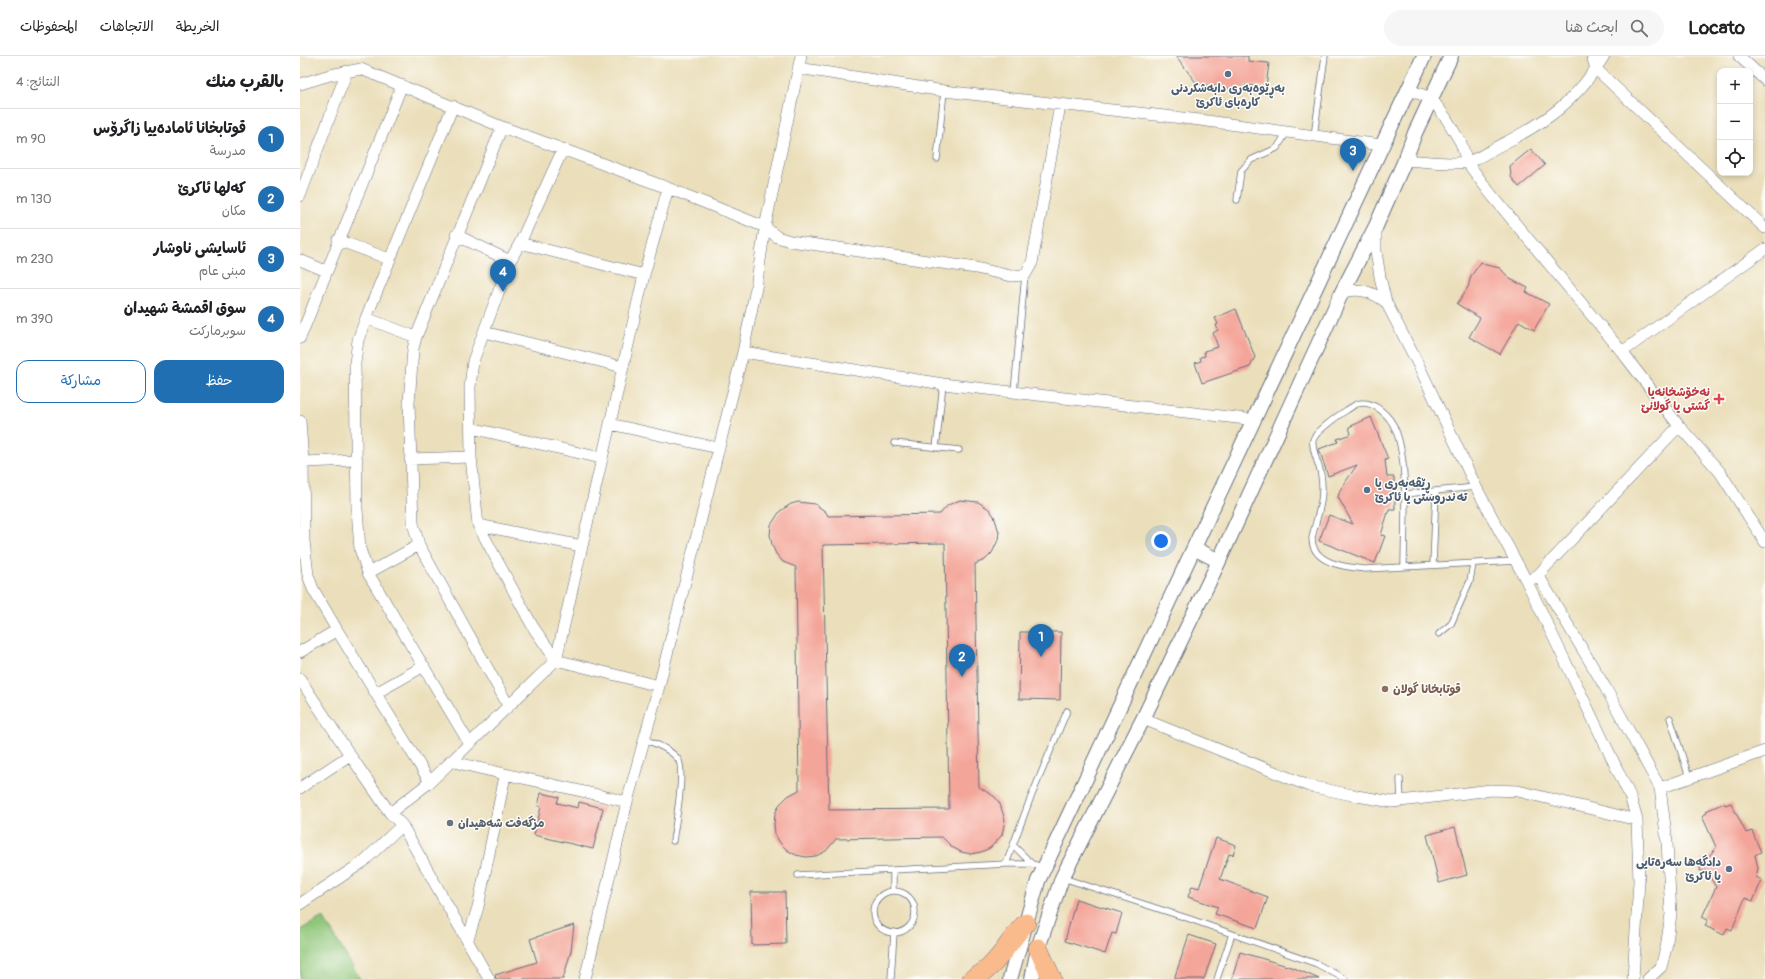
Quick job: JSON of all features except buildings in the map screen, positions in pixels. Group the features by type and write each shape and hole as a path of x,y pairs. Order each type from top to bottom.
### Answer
{"highway":[{"path":"972,979 993,964 1026,923"},
{"path":"1038,948 1052,979"}],"street":[{"path":"585,979 627,802 659,686 743,352 756,288 765,227 801,56"},
{"path":"1010,979 1038,881 1038,866 1255,420 1381,145 1424,56"},
{"path":"1032,979 1038,948 1062,878 1143,719 1219,561 1342,292 1376,226 1405,160 1414,132 1451,56"},
{"path":"1592,56 1596,69 1763,221"},
{"path":"1405,160 1446,163 1467,162 1534,128 1560,109 1577,93 1596,69 1604,56"},
{"path":"1739,56 1765,80"},
{"path":"798,68 944,91 1200,120 1381,145"},
{"path":"300,84 347,71 361,69 502,127 668,188 765,227 777,237 790,241 976,268 1011,276 1025,275 1032,263 1060,105"},
{"path":"300,196 347,71"},
{"path":"300,338 338,240 402,85"},
{"path":"1408,90 1431,98 1446,118 1461,143 1467,162 1523,235 1622,352 1679,426 1720,472 1765,542"},
{"path":"453,106 389,259 358,340 355,363 357,509 360,549 368,573 469,743"},
{"path":"502,127 456,235 416,336 413,349 409,403 413,523 419,545 508,705"},
{"path":"564,149 510,261 473,361 470,387 470,457 478,525 533,627 556,660 659,686"},
{"path":"390,813 430,782 556,660 644,274 668,188"},
{"path":"1376,226 1376,251 1386,302 1419,366 1476,487 1516,561 1590,714 1618,768 1630,796 1637,820 1639,881 1633,979"},
{"path":"456,235 510,261"},
{"path":"338,240 389,259"},
{"path":"520,243 644,274"},
{"path":"1622,352 1765,249"},
{"path":"300,260 326,270"},
{"path":"1342,292 1354,290 1365,291 1376,295 1386,302"},
{"path":"366,318 416,336"},
{"path":"484,332 623,367"},
{"path":"743,352 943,384 1255,420"},
{"path":"300,421 303,462 304,541 308,575 313,589 430,782"},
{"path":"610,424 718,448"},
{"path":"1526,582 1538,575 1679,426"},
{"path":"470,428 601,458"},
{"path":"410,459 470,457"},
{"path":"303,462 357,460"},
{"path":"478,525 582,546"},
{"path":"368,573 419,545"},
{"path":"1194,548 1219,561"},
{"path":"1538,575 1606,687 1660,788 1667,842 1671,914 1666,948 1661,967 1648,979"},
{"path":"300,652 337,630"},
{"path":"376,693 424,666"},
{"path":"300,679 350,756 390,813 402,826 468,939 489,979"},
{"path":"1143,719 1309,786 1392,802 1491,790 1518,791 1637,820"},
{"path":"1660,788 1765,751"},
{"path":"300,788 350,756"},
{"path":"450,762 505,776 570,787 627,802"},
{"path":"468,939 478,907 505,776"},
{"path":"300,904 363,862 402,826"}],"lane":[{"path":"1314,136 1325,56"},
{"path":"937,159 944,91"},
{"path":"1237,200 1242,171 1251,160 1277,148 1287,132"},
{"path":"1014,392 1025,275"},
{"path":"936,448 943,384"},
{"path":"1404,567 1404,494 1402,458 1396,430 1383,411 1371,404 1358,403 1344,411 1316,434 1313,440 1321,475 1322,503 1312,538 1312,543 1315,551 1322,558 1346,567 1365,569 1404,567 1433,564 1473,564 1516,561"},
{"path":"894,443 959,450"},
{"path":"1404,494 1476,487"},
{"path":"1433,564 1436,491"},
{"path":"1439,634 1451,624 1470,581 1473,564"},
{"path":"1006,864 1067,711"},
{"path":"1670,718 1689,777"},
{"path":"644,739 671,752 679,761 682,772 673,841"},
{"path":"1400,778 1401,801"},
{"path":"1013,845 1038,866"},
{"path":"798,875 1006,864 1038,866"},
{"path":"893,870 893,891"},
{"path":"1062,878 1190,919 1317,964 1345,979"},
{"path":"893,891 901,892 912,901 914,915 912,922 907,928 894,932 882,929 874,918 873,912 877,900 881,895 893,891"},
{"path":"891,979 894,932"},
{"path":"1217,979 1232,934"}],"green space":[{"path":"323,917 360,979 300,979 300,930"}],"place":[{"name":"بەڕێوەبەری دابەشکردنی کارەبای ئاکرێ","path":"1228,74"},
{"name":"ئاسايشى ناوشار","path":"1353,171"},
{"name":"سوق اقمشة شهيدان","path":"503,292"},
{"name":"نەخۆشخانەیا گشتی یا گولانێ","path":"1719,399"},
{"name":"ڕێڤەبەری یا تەندروستی یا ئاکرێ","path":"1367,490"},
{"name":"قوتابخانا ئامادەییا زاگرۆس","path":"1041,657"},
{"name":"کەلها ئاکرێ","path":"962,677"},
{"name":"قوتابخانا گولان","path":"1385,689"},
{"name":"مزگەفت شه‌هيدان","path":"450,823"},
{"name":"دادگەها سەرەتایی یا ئاکرێ","path":"1729,869"}]}
